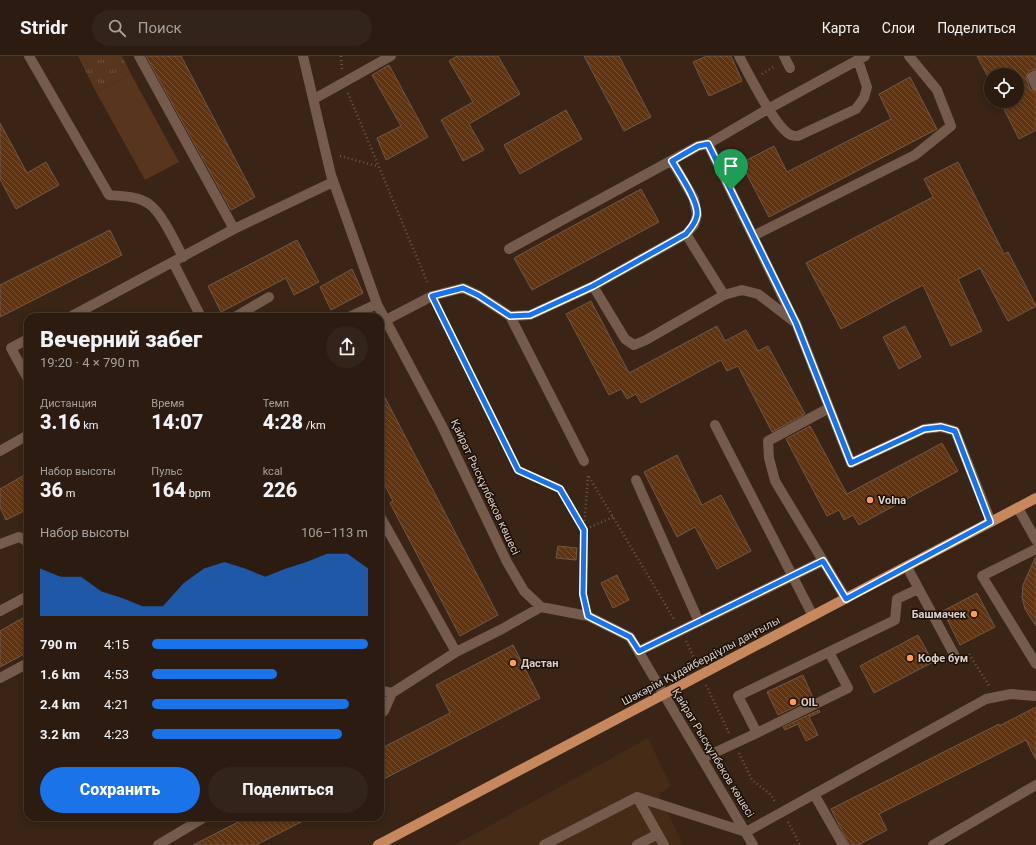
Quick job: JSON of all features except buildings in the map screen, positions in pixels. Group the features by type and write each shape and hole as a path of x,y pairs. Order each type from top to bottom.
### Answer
{"main road":[{"name":"Шәкәрім Құдайбердіұлы даңғылы","path":"378,845 1036,498"}],"street":[{"path":"29,56 109,195 132,197 149,204 161,218 183,257"},
{"path":"139,56 234,229"},
{"name":"Қайрат Рысқұлбеков көшесі","path":"303,56 333,182 377,304 382,313"},
{"path":"314,100 391,56"},
{"path":"509,249 698,146 708,144 768,109 862,58 867,87 864,98 856,109 798,136 792,136 786,132 768,109 739,56"},
{"path":"753,236 915,156 951,126 937,90 909,56"},
{"path":"1036,75 1032,77 1036,86"},
{"path":"708,144 796,323 851,463 924,429 941,427 955,431 990,522"},
{"path":"510,316 530,315 593,286 686,234 694,225 697,215 694,199 672,161"},
{"path":"78,313 234,229 333,182"},
{"path":"686,234 724,295"},
{"path":"174,262 199,313"},
{"path":"593,286 625,338 634,345 646,340 724,295 742,290 758,294 796,323"},
{"path":"386,320 432,296 463,288 478,295 510,316 584,461"},
{"path":"242,313 268,297"},
{"path":"358,313 377,304"},
{"name":"Қайрат Рысқұлбеков көшесі","path":"384,316 442,426 507,562 524,591 541,607 588,616 630,637 703,758 753,845"},
{"path":"24,341 11,348 24,372"},
{"path":"829,408 768,442 769,458 775,481 846,599"},
{"path":"715,425 813,616"},
{"path":"0,450 24,437"},
{"path":"636,480 699,622"},
{"path":"1018,508 1036,540"},
{"path":"384,524 456,652"},
{"path":"0,544 19,537 24,540"},
{"path":"1036,549 982,576 1036,664"},
{"path":"639,651 823,561"},
{"path":"907,567 956,658"},
{"path":"757,733 738,696 895,620 897,599 918,589"},
{"path":"0,611 24,598"},
{"path":"384,711 392,693 456,652 541,607"},
{"path":"703,758 848,688 829,652"},
{"path":"0,678 24,665"},
{"path":"384,691 392,693"},
{"path":"544,845 637,797 746,832 986,699 1011,694 1036,696"},
{"path":"933,845 1036,785"},
{"path":"814,794 843,845"},
{"path":"637,797 664,845"},
{"path":"158,845 198,821"},
{"path":"637,845 658,834"}],"path":[{"path":"341,56 344,83 432,296 518,470 560,489 584,530"},
{"path":"752,80 787,61"},
{"path":"326,152 378,166"},
{"path":"588,616 583,594 584,530 588,476 681,630 702,674 708,691 752,780 770,794 782,811 800,845"},
{"path":"584,530 613,517"},
{"path":"956,658 968,653 996,696"}],"shaded area":[{"path":"648,738 671,786 659,794 683,845 455,845"}],"green space":[{"path":"78,56 122,56 131,74 96,92"},
{"path":"131,74 179,162 145,180 96,92"}],"place":[{"name":"Volna","path":"870,500"},
{"name":"Башмачек","path":"974,614"},
{"name":"Кофе бум","path":"910,658"},
{"name":"Дастан","path":"513,663"},
{"name":"OIL","path":"793,702"}],"route":[{"path":"708,144 731,190 796,323 851,463 924,429 941,427 955,431 990,522 846,599 823,561 639,651 630,637 588,616 583,594 584,530 560,489 518,470 432,296 463,288 478,295 510,316 530,315 593,286 649,255 686,234 694,225 697,215 694,199 672,161 698,146 708,144"}]}
